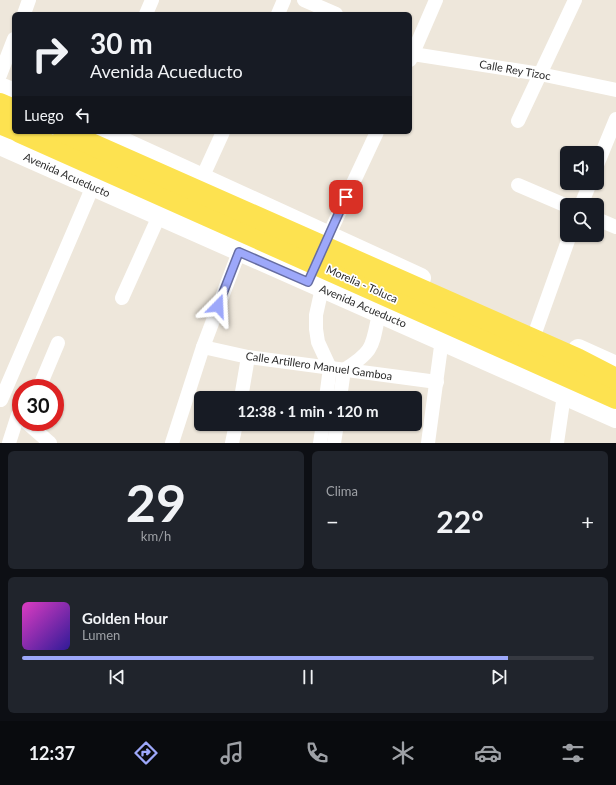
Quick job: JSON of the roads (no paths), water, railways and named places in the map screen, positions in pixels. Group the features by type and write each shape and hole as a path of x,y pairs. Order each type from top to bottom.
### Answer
{"main road":[{"path":"0,104 12,109"},
{"path":"0,123 12,128"},
{"name":"Morelia - Toluca","path":"25,134 320,263 616,398"},
{"name":"Morelia - Toluca","path":"68,134 320,263 577,359 616,380"}],"street":[{"path":"25,12 29,0"},
{"path":"147,12 152,0"},
{"path":"279,12 284,0"},
{"path":"304,0 331,12"},
{"path":"412,57 436,0"},
{"path":"518,121 575,0"},
{"path":"0,75 12,44"},
{"name":"Calle Rey Tizoc","path":"412,57 540,74 616,90"},
{"path":"0,87 12,92"},
{"path":"604,148 616,119"},
{"name":"Avenida Acueducto","path":"106,134 202,178 320,263 379,313 442,339 616,418"},
{"path":"202,178 222,134"},
{"path":"327,391 330,368 318,342 316,329 320,263 376,134"},
{"name":"Avenida Acueducto","path":"0,145 239,252 320,263 536,330 616,366"},
{"path":"518,185 560,203"},
{"path":"12,409 1,400 93,186"},
{"path":"122,298 159,216"},
{"path":"604,222 616,227"},
{"path":"536,330 567,242"},
{"path":"172,443 202,347 239,252"},
{"path":"341,391 344,370 364,357 369,350 374,338 379,313"},
{"path":"428,443 442,339"},
{"path":"43,379 58,343"},
{"name":"Calle Artillero Manuel Gamboa","path":"202,347 248,357 436,382"},
{"path":"242,391 248,357"},
{"path":"557,443 564,395"},
{"path":"8,443 15,431"},
{"path":"37,431 50,443"},
{"path":"232,443 235,431"},
{"path":"320,443 321,431"},
{"path":"334,443 336,431"}]}
